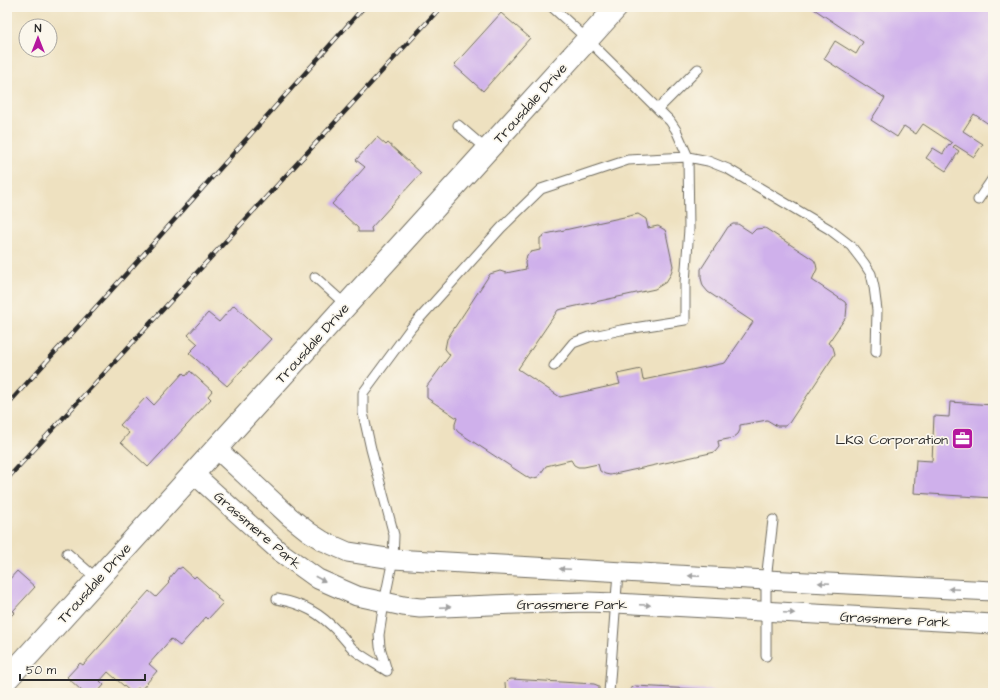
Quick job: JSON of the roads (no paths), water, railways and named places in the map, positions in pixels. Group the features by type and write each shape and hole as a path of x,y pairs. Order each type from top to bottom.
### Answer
{"street":[{"name":"Trousdale Drive","path":"7,679 617,7"},
{"path":"217,449 290,517 318,538 348,552 393,559 993,591"},
{"name":"Grassmere Park","path":"194,474 278,551 304,569 318,578 350,593 384,603 420,608 586,602 616,603 993,624"}],"lane":[{"path":"552,7 588,39 670,121 676,130 688,157 689,229 686,282 686,320 621,330 589,337 573,343 554,366"},
{"path":"658,109 698,69"},
{"path":"458,125 487,150"},
{"path":"277,599 303,605 315,612 327,621 355,650 387,671 380,647 381,619 393,559 394,535 363,413 363,393 411,328 501,228 541,189 628,160 688,157 708,161 728,169 829,229 851,246 871,274 877,310 876,352"},
{"path":"978,200 993,178"},
{"path":"315,277 346,305"},
{"path":"766,656 766,580 773,520"},
{"path":"67,553 98,580"},
{"path":"609,693 618,572"}],"railway":[{"path":"7,405 364,7"},
{"path":"7,479 441,7"}],"place":[{"name":"LKQ Corporation","path":"963,439"}]}
